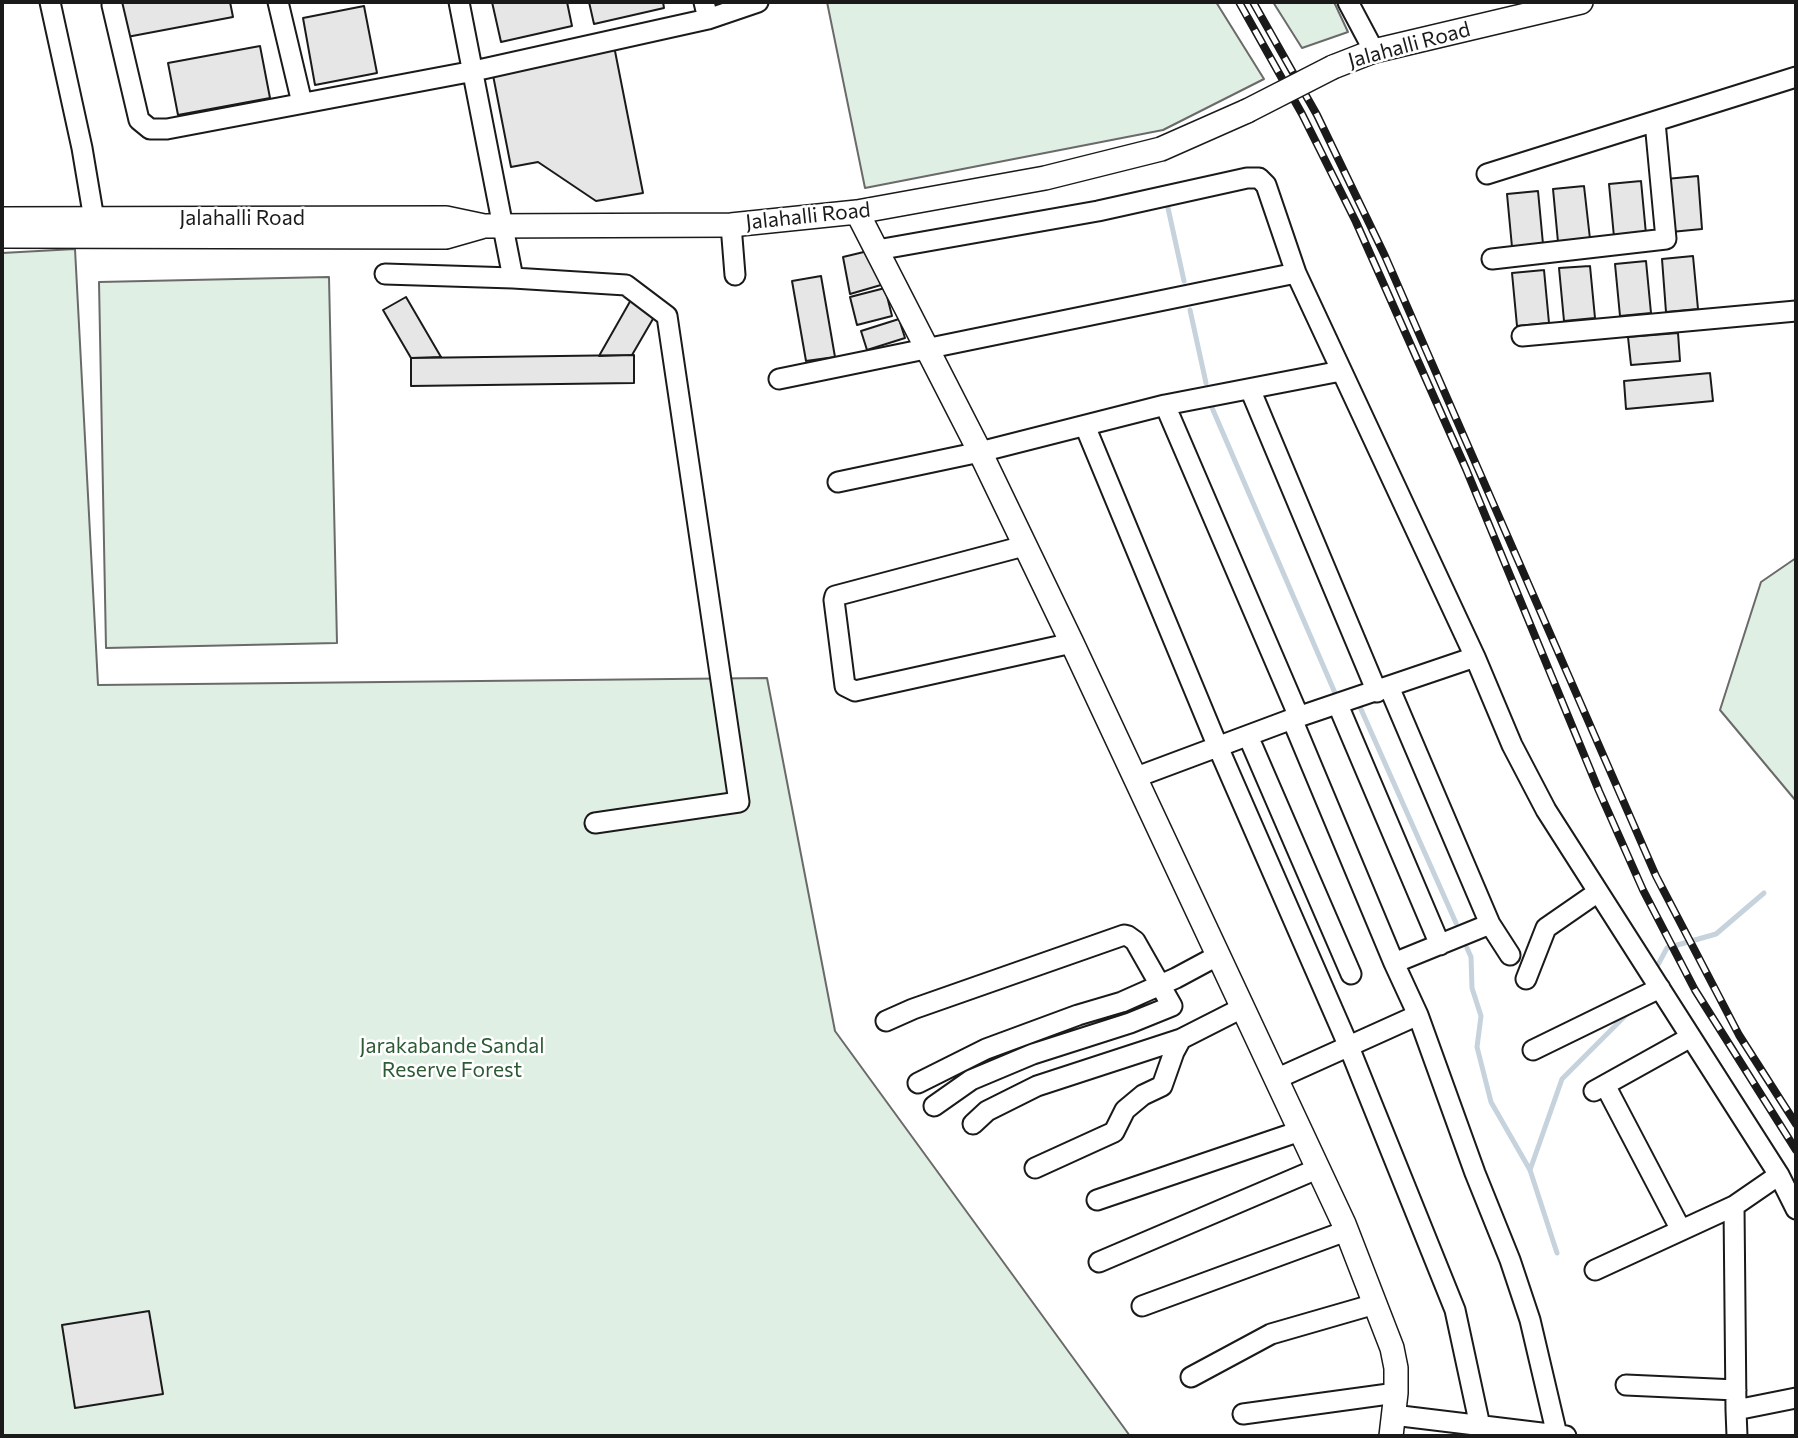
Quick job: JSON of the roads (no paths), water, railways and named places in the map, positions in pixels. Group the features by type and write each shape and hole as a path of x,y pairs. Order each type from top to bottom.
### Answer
{"main road":[{"name":"Jalahalli Road","path":"2,219 95,227 446,218 494,226 730,225 857,212 1045,178 1161,149 1333,67 1374,51 1581,2"},
{"path":"857,212 980,452 1072,643 1346,1231 1392,1348 1396,1368 1393,1415"},
{"path":"2,236 95,227"}],"street":[{"path":"50,2 95,227"},
{"path":"278,2 302,103"},
{"path":"459,2 474,71 494,226 513,278"},
{"path":"112,5 139,120 150,129 185,127 474,71 706,10 758,2"},
{"path":"1348,2 1374,51"},
{"path":"1487,174 1796,77"},
{"path":"1492,259 1666,239 1655,122"},
{"path":"877,250 1098,211 1247,178 1259,178 1266,185 1296,273 1475,657 1511,746 1546,810 1779,1175 1796,1209"},
{"path":"730,225 735,275"},
{"path":"779,379 1296,273"},
{"path":"385,274 626,285 667,316 739,802 595,823"},
{"path":"1522,336 1796,311"},
{"path":"838,482 980,452 1165,405 1342,371"},
{"path":"1250,389 1490,924 1510,955"},
{"path":"1165,405 1394,963 1419,1015 1475,1173 1510,1260 1562,1436 1393,1415 1243,1414"},
{"path":"1085,426 1218,747 1349,1046 1455,1310 1480,1426"},
{"path":"1024,546 835,596 845,686 855,691 1072,643"},
{"path":"1134,778 1295,718 1475,657"},
{"path":"1338,705 1440,944"},
{"path":"1248,736 1351,974"},
{"path":"1526,979 1546,928 1598,892"},
{"path":"1394,963 1490,924"},
{"path":"886,1021 913,1009 1124,935 1135,941 1172,1006 1130,1023 1033,1054 971,1080 934,1106"},
{"path":"918,1083 986,1049 1122,1002 1217,956"},
{"path":"1533,1050 1660,988"},
{"path":"973,1124 987,1111 1037,1086 1181,1039 1242,1008"},
{"path":"1276,1079 1419,1015"},
{"path":"1681,1230 1600,1088 1691,1037"},
{"path":"1035,1168 1114,1132 1125,1110 1143,1095 1162,1086 1181,1039"},
{"path":"1097,1200 1300,1131"},
{"path":"1099,1262 1317,1169"},
{"path":"1595,1270 1734,1206 1779,1175"},
{"path":"1734,1206 1737,1436"},
{"path":"1142,1306 1346,1231"},
{"path":"1191,1377 1271,1334 1375,1304"},
{"path":"1626,1385 1736,1400 1796,1398"}],"waterway":[{"path":"1168,208 1184,281"},
{"path":"1190,310 1206,383"},
{"path":"1210,403 1335,693"},
{"path":"1360,707 1456,923"},
{"path":"1654,972 1667,948 1716,934 1764,893"},
{"path":"1467,948 1471,957 1472,988 1481,1016 1477,1047 1491,1102 1530,1170 1557,1253"},
{"path":"1530,1170 1562,1079 1629,1012"}],"railway":[{"path":"1239,2 1302,114 1356,222 1466,469 1599,791 1643,890 1695,990 1796,1150"},
{"path":"1253,2 1317,115 1385,256 1656,876 1739,1035 1796,1124"}],"park label":[{"name":"Jarakabande Sandal Reserve Forest","path":"452,1058"}]}
